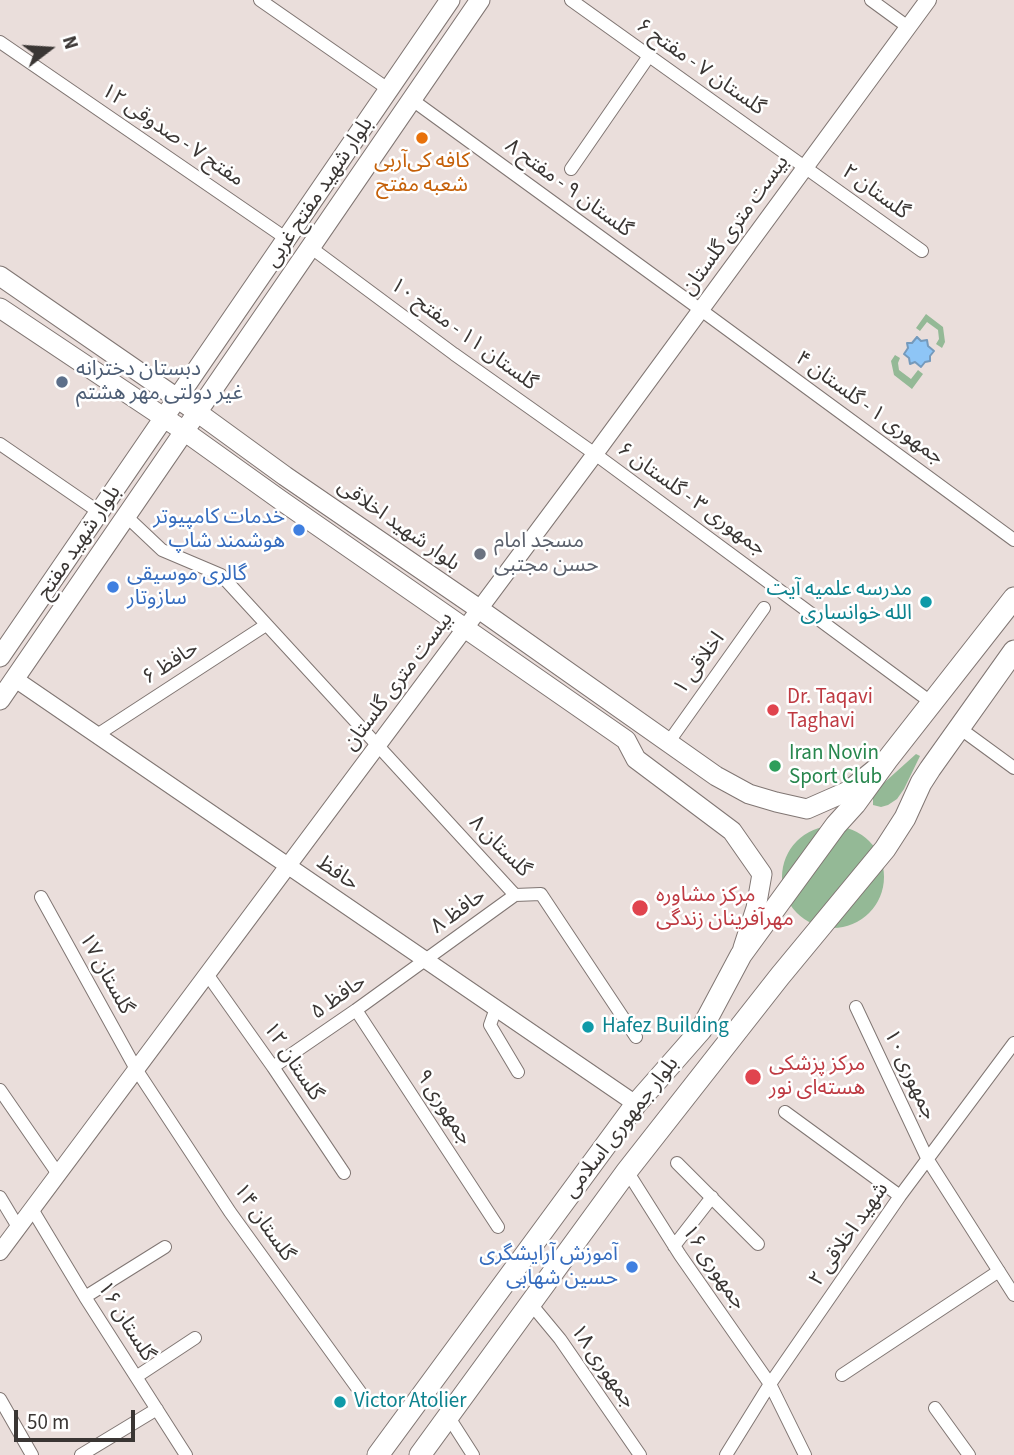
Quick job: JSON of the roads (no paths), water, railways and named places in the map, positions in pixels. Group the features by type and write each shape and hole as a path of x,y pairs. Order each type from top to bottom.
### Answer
{"main road":[{"name":"بلوار شهید مفتح غربی","path":"178,399 450,0"},
{"name":"بلوار شهید مفتح غربی","path":"197,412 480,0"},
{"name":"بلوار شهید اخلاقی","path":"0,276 716,776 749,794 807,809 848,791 887,760"},
{"path":"0,308 184,430 626,740 636,759 732,831 762,874 756,908 741,955"},
{"path":"198,370 202,377 217,383"},
{"name":"بلوار شهید مفتح","path":"0,657 178,399"},
{"name":"بلوار شهید مفتح","path":"0,700 197,412"},
{"path":"145,446 154,446 165,458"},
{"name":"بلوار جمهوری اسلامی","path":"379,1455 636,1104 701,1030 741,955 836,825 1014,598"},
{"name":"بلوار جمهوری اسلامی","path":"420,1455 627,1171 779,976 886,849 905,818 921,783 958,727 1014,652"}],"street":[{"path":"260,0 388,89"},
{"name":"گلستان ۷ - مفتح ۶","path":"571,0 806,167"},
{"path":"871,0 908,27"},
{"name":"بیست متری گلستان","path":"0,1252 595,454 928,0"},
{"name":"مفتح ۷ - صدوقی ۱۲","path":"0,42 287,239"},
{"path":"571,169 649,55"},
{"name":"گلستان ۹ - مفتح ۸","path":"411,99 701,310"},
{"name":"گلستان ۲","path":"806,167 922,251"},
{"name":"گلستان ۱۱ - مفتح ۱۰","path":"310,247 595,454"},
{"name":"جمهوری ۱ - گلستان ۴","path":"701,310 1014,540"},
{"path":"0,444 99,512"},
{"name":"جمهوری ۳ - گلستان ۶","path":"595,454 932,703"},
{"name":"گلستان ۸","path":"125,516 162,550 221,575 515,895 541,894 636,1037"},
{"name":"اخلاقی ۱","path":"668,743 764,608"},
{"name":"حافظ ۶","path":"97,735 266,625"},
{"name":"حافظ","path":"15,679 636,1104"},
{"path":"958,727 1014,768"},
{"name":"حافظ ۸","path":"426,960 515,895"},
{"name":"گلستان ۱۷","path":"41,897 136,1069"},
{"name":"حافظ ۵","path":"272,1067 426,960"},
{"name":"گلستان ۱۲","path":"207,974 344,1173"},
{"name":"جمهوری ۱۰","path":"856,1007 928,1160 1014,1295"},
{"path":"496,1008 489,1026 517,1072"},
{"name":"جمهوری ۹","path":"356,1010 498,1227"},
{"name":"شهید اخلاقی ۲","path":"726,1455 770,1384 900,1196 1014,1043"},
{"name":"گلستان ۱۴","path":"136,1069 230,1212 363,1396"},
{"path":"0,1090 58,1174"},
{"path":"785,1112 900,1196"},
{"path":"677,1163 758,1244"},
{"name":"جمهوری ۱۶","path":"627,1171 674,1246 770,1384 805,1455"},
{"path":"0,1197 18,1227"},
{"path":"674,1246 712,1197"},
{"name":"گلستان ۱۶","path":"32,1209 187,1455"},
{"path":"85,1297 165,1247"},
{"path":"842,1375 999,1271"},
{"name":"جمهوری ۱۸","path":"531,1304 561,1339 640,1455"},
{"path":"136,1377 195,1338"},
{"path":"0,1399 32,1455"},
{"path":"935,1408 969,1455"},
{"path":"81,1455 157,1409"},
{"path":"448,1416 473,1455"}],"water":[{"path":"917,337 921,341 927,340 928,346 934,351 930,361 921,367 915,362 910,364 909,358 904,354 908,348 907,343 912,343"}],"place":[{"name":"کافه کی‌آربی شعبه مفتح","path":"422,138"},
{"name":"دبستان دخترانه غیر دولتی مهر هشتم","path":"62,382"},
{"name":"خدمات کامپیوتر هوشمند شاپ","path":"299,530"},
{"name":"مسجد امام حسن مجتبی","path":"480,554"},
{"name":"گالری موسیقی سازوتار","path":"113,587"},
{"name":"مدرسه علمیه آیت الله خوانساری","path":"926,602"},
{"name":"Dr. Taqavi Taghavi","path":"773,710"},
{"name":"Iran Novin Sport Club","path":"775,766"},
{"name":"مرکز مشاوره مهرآفرینان زندگی","path":"640,908"},
{"name":"Hafez Building","path":"588,1027"},
{"name":"مرکز پزشکی هسته‌ای نور","path":"753,1077"},
{"name":"آموزش آرایشگری حسین شهابی","path":"632,1267"},
{"name":"Victor Atolier","path":"340,1402"}]}
